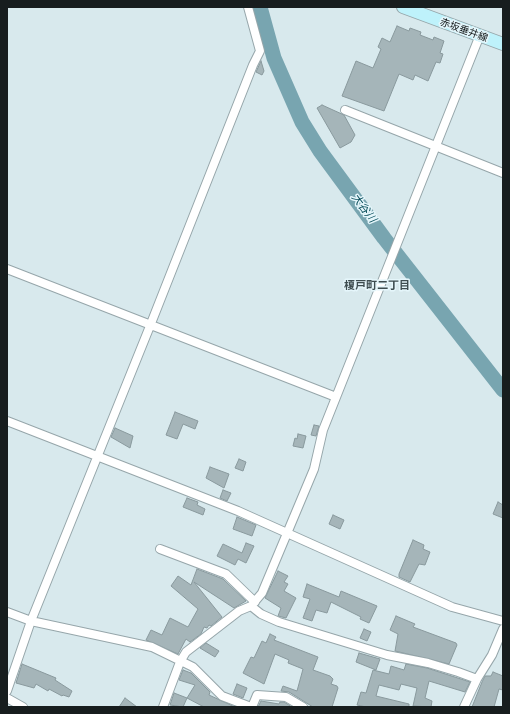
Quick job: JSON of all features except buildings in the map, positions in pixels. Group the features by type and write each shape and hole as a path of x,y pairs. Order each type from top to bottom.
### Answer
{"main road":[{"name":"赤坂垂井線","path":"403,7 503,44"}],"street":[{"path":"7,690 31,621 253,65 260,51 248,7"},
{"path":"164,707 180,662 186,652 239,611 253,604 262,594 314,469 323,430 480,35"},
{"path":"345,110 503,173"},
{"path":"7,268 150,326 336,397"},
{"path":"7,421 288,532 452,607 503,621"},
{"path":"160,550 226,574 261,614 279,622 387,655 428,663 477,679"},
{"path":"7,612 31,621 152,647 180,662 193,667 222,696 251,707 257,695 286,697 303,707"},
{"path":"464,707 477,679 492,655 503,629"},
{"path":"7,698 23,707"}],"waterway":[{"name":"大谷川","path":"260,7 274,58 302,122 320,151 384,238 503,390"}],"district":[{"name":"榎戸町二丁目","path":"377,285"}]}
